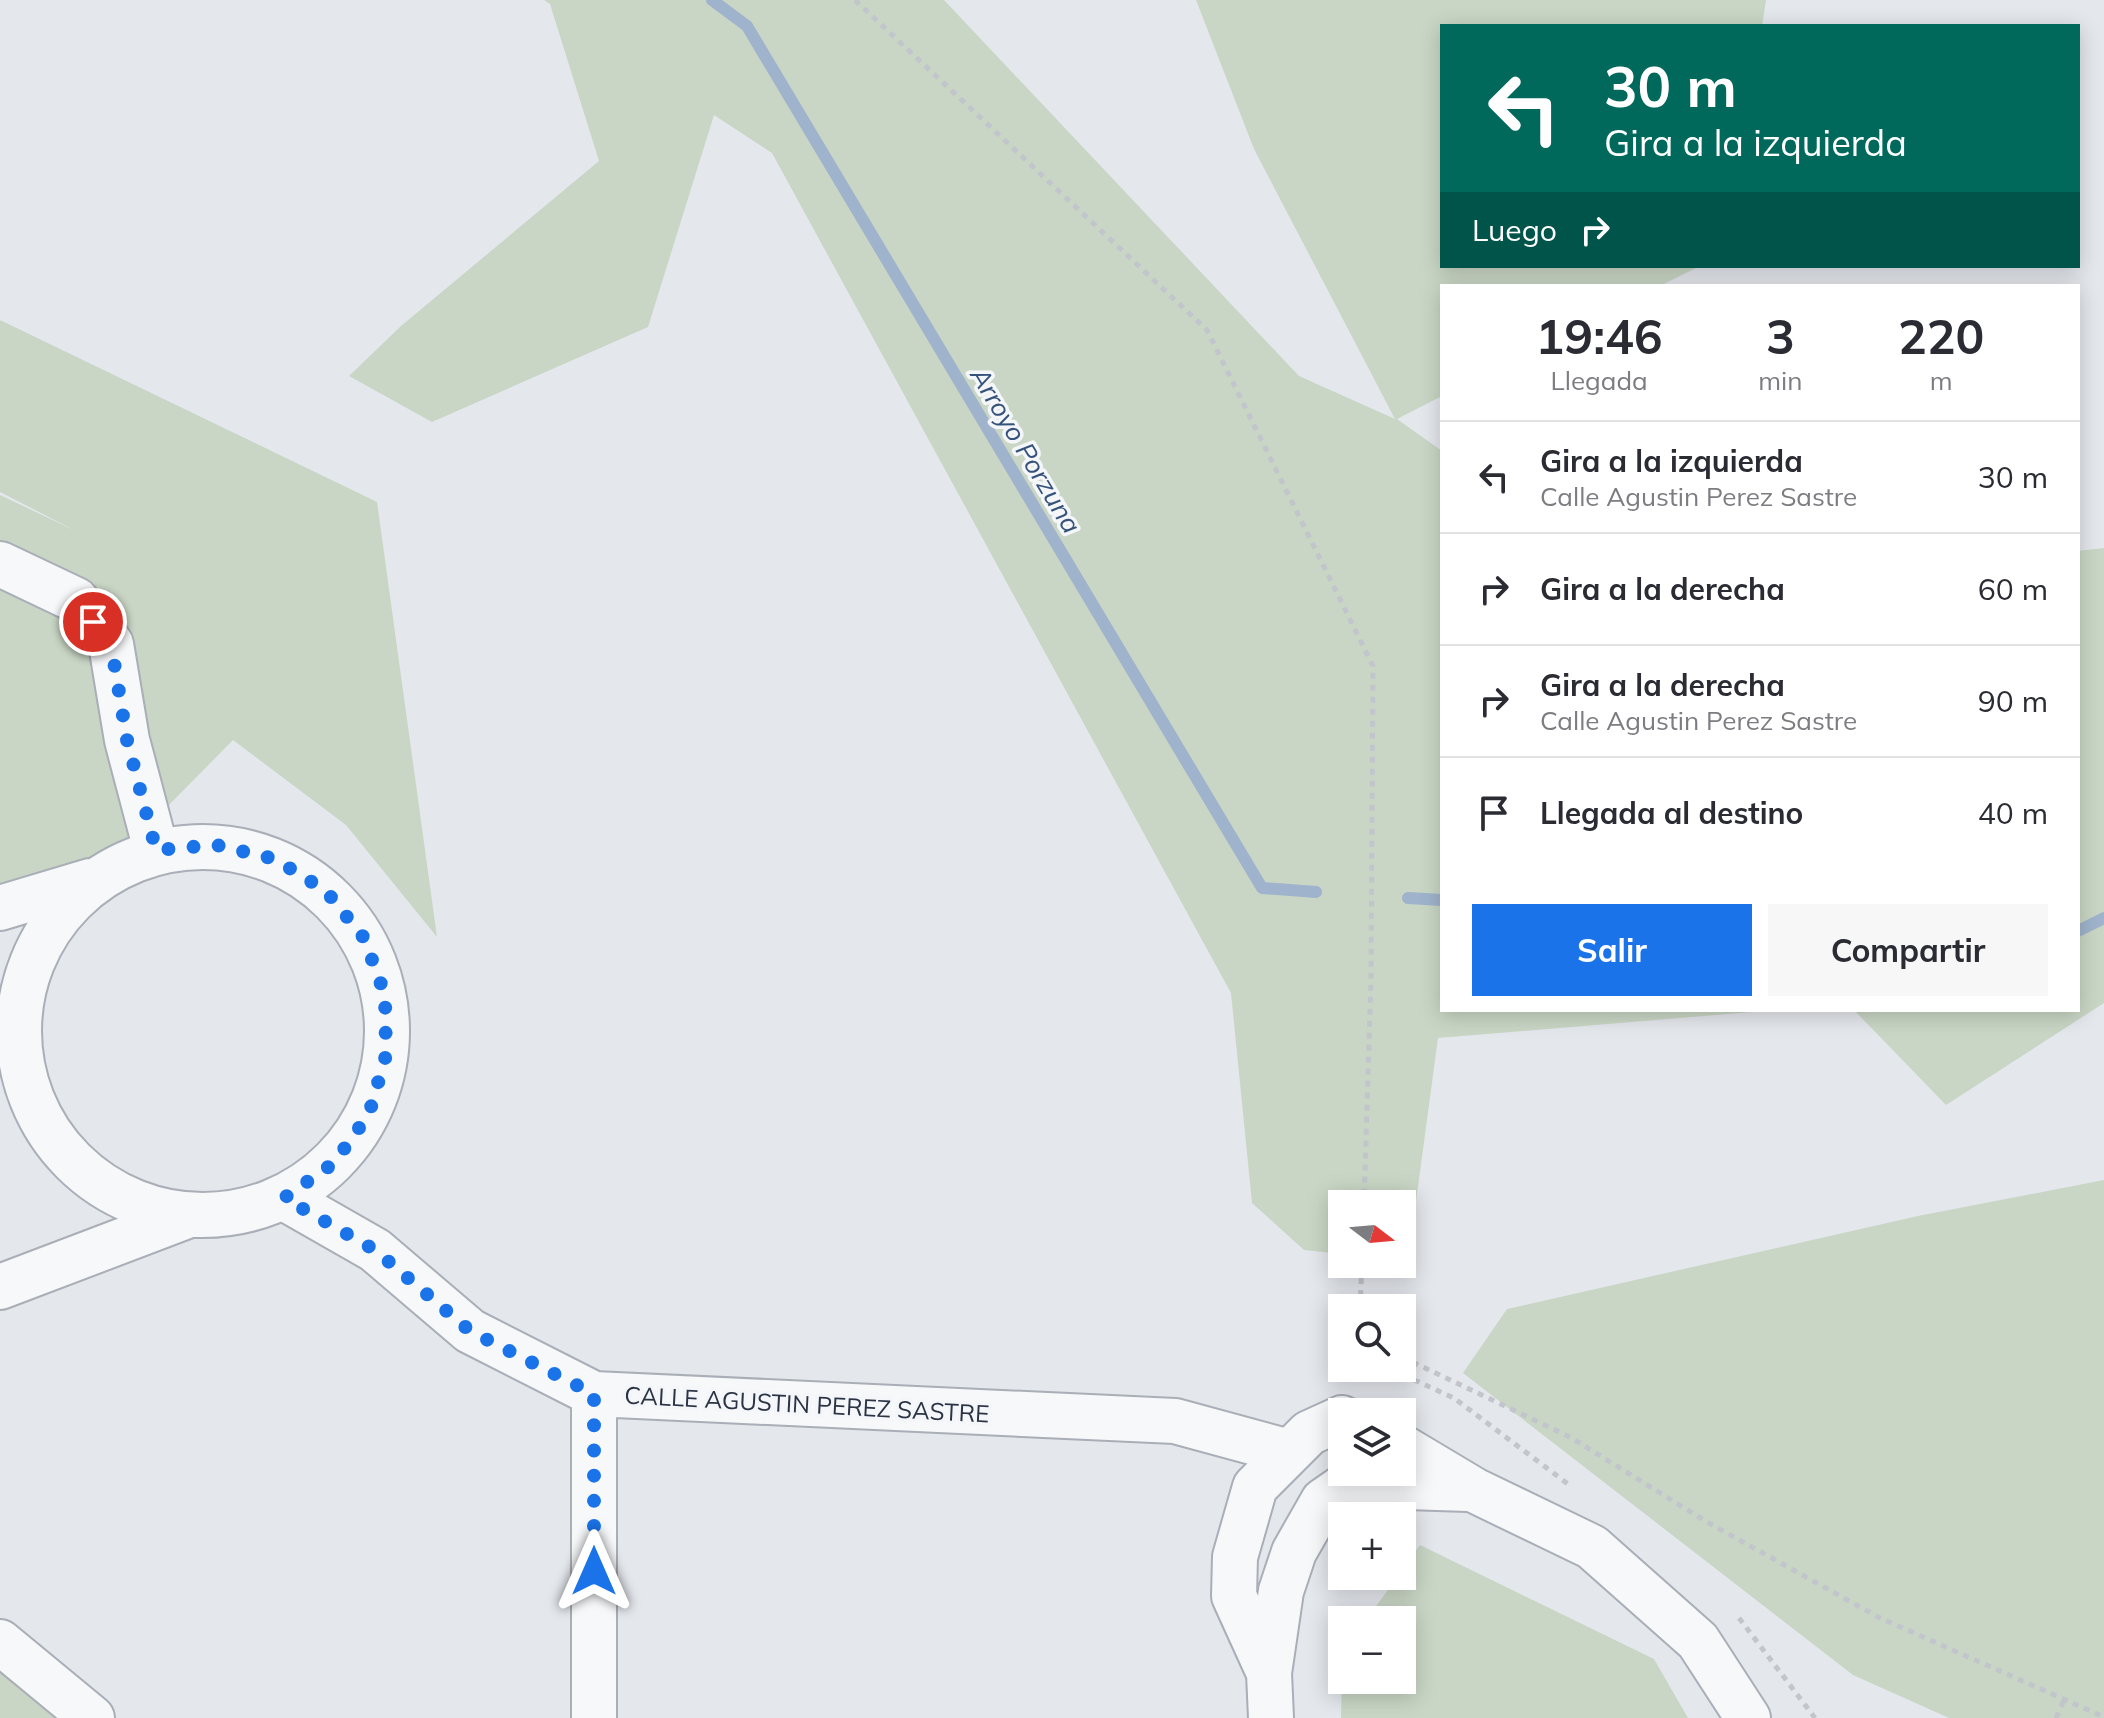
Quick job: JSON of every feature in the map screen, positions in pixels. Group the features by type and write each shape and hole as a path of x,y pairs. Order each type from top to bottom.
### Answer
{"street":[{"path":"0,564 76,600 111,644 127,740 156,850"},
{"path":"0,908 96,879 125,862 156,850 216,845 275,859 326,891 364,938 385,995 386,1055 369,1114 334,1163 284,1198 237,1214 187,1216 133,1203 85,1174 47,1132 24,1080 17,1023 28,968 56,918 96,879"},
{"name":"CALLE AGUSTIN PEREZ SASTRE","path":"284,1198 375,1250 470,1331 594,1394 1175,1421 1289,1452 1328,1473"},
{"path":"0,1287 187,1216"},
{"path":"594,1394 594,1718"},
{"path":"1269,1673 1234,1596 1235,1557 1255,1487 1309,1433 1328,1424"},
{"path":"1281,1591 1277,1510 1289,1452"},
{"path":"1416,1455 1474,1490 1592,1547 1698,1641 1748,1718"},
{"path":"1271,1718 1269,1673 1281,1591 1294,1552 1323,1501 1345,1486"},
{"path":"1372,1486 1474,1490"},
{"path":"0,1642 92,1718"}],"path":[{"path":"855,0 1207,330 1373,666 1371,979 1364,1190"},
{"path":"1416,1364 1570,1437 1707,1522 1878,1617 2104,1717"},
{"path":"2056,1718 2064,1700"}],"green space":[{"path":"544,0 944,0 1299,376 1395,419 1254,149 1196,0 1766,0 1762,24 1440,24 1440,268 1696,268 1664,284 1440,284 1440,397 1397,419 1440,450 1440,1012 1752,1012 1438,1038 1416,1202 1416,1190 1328,1190 1328,1253 1304,1250 1252,1203 1231,993 772,153 714,115 648,327 432,422 349,376 401,326 599,161 550,4"},
{"path":"0,320 377,502 437,937 346,825 233,740 96,879 0,914 0,495 76,531 0,492"},
{"path":"2104,548 2104,1003 1946,1105 1856,1012 2080,1012 2080,551"},
{"path":"2104,1180 2104,1718 1949,1718 1853,1675 1463,1373 1507,1309 1918,1216"},
{"path":"1420,1545 1654,1659 1688,1718 1341,1718 1342,1694 1416,1694 1416,1606 1376,1606 1388,1590 1416,1590 1416,1551"},
{"path":"0,1642 92,1718 0,1718"}],"waterway":[{"name":"Arroyo Porzuna","path":"712,0 747,26 1262,888 1316,892"},
{"name":"Arroyo Porzuna","path":"1408,898 1440,900"},
{"name":"Arroyo Porzuna","path":"2080,930 2104,918"}],"route":[{"path":"93,622 111,644 127,740 156,850 216,845 246,852 275,859 326,891 364,938 385,995 386,1055 369,1114 334,1163 284,1198 375,1250 470,1331 594,1394 594,1571"}]}
